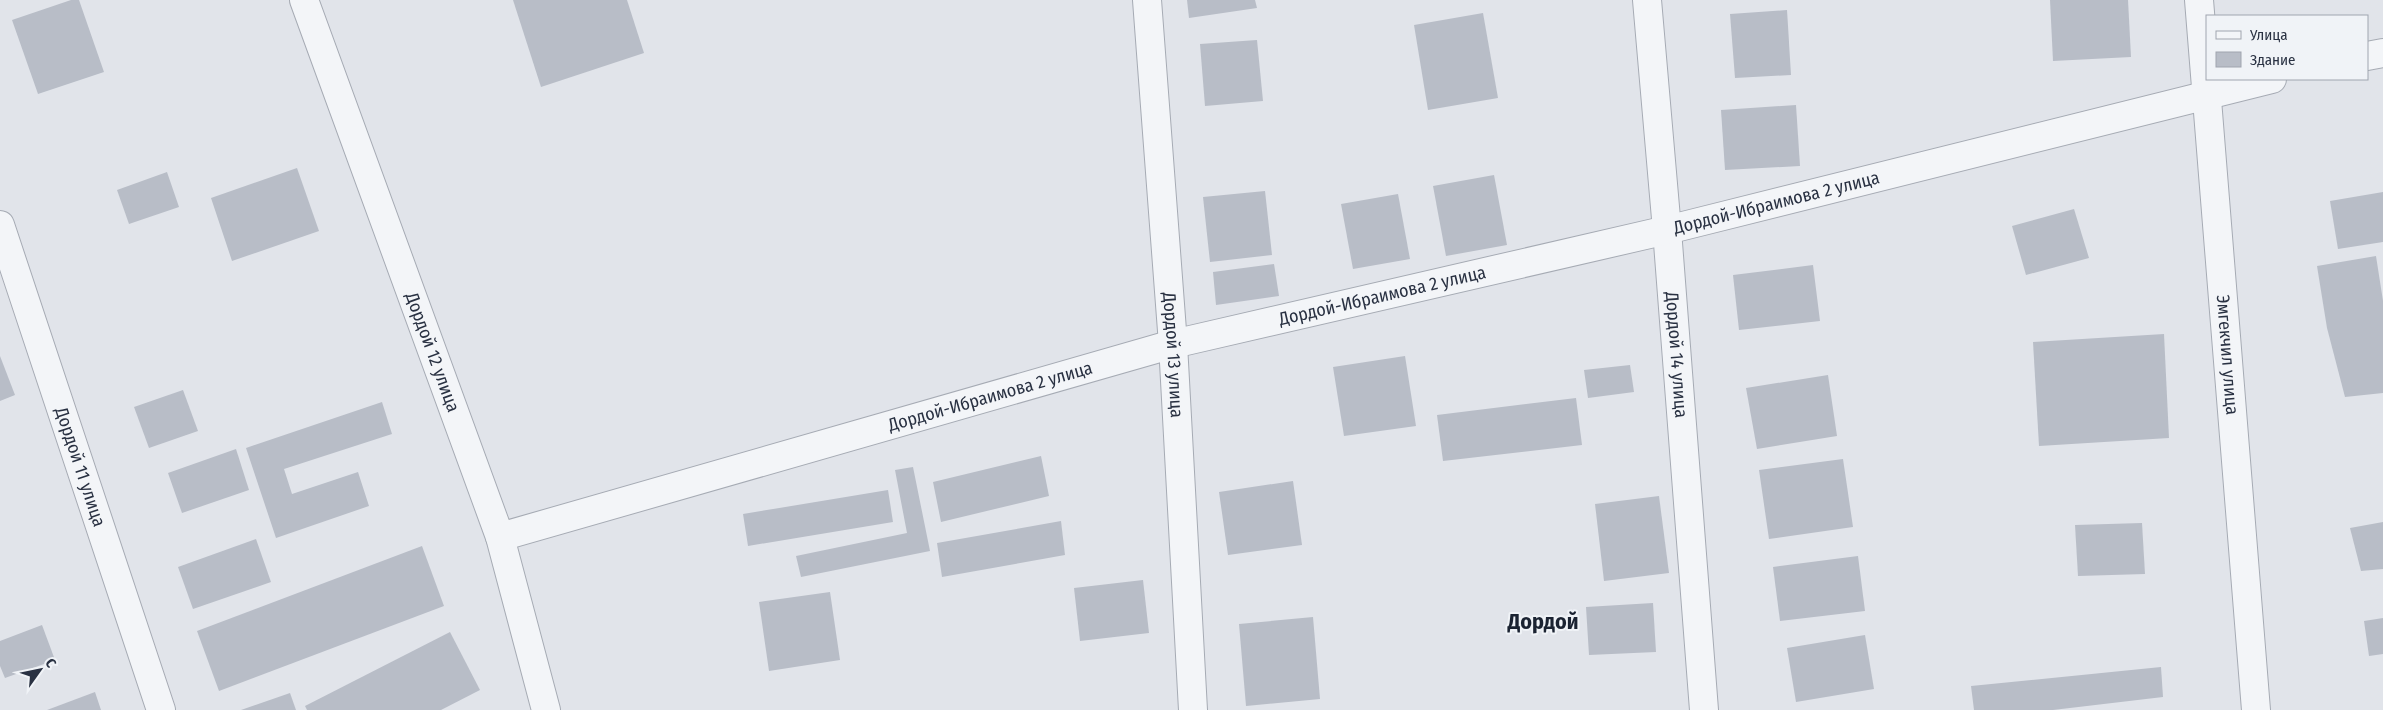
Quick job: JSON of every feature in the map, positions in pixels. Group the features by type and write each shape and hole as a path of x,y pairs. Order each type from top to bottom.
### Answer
{"street":[{"name":"Дордой 12 улица","path":"304,0 500,537 546,710"},
{"name":"Дордой 13 улица","path":"1147,0 1172,344 1193,710"},
{"name":"Дордой 14 улица","path":"1647,0 1668,230 1704,710"},
{"name":"Эмгекчил улица","path":"2200,0 2206,70"},
{"path":"2368,56 2383,52"},
{"name":"Эмгекчил улица","path":"2207,80 2256,710"},
{"name":"Дордой-Ибраимова 2 улица","path":"500,537 1172,344 1668,230 2268,80"},
{"name":"Дордой 11 улица","path":"0,225 161,710"}],"building":[{"path":"71,0 79,0 104,72 38,94 12,20"},
{"path":"513,0 627,0 644,53 541,87"},
{"path":"1187,0 1255,0 1257,8 1189,18"},
{"path":"2050,0 2128,0 2131,57 2053,61"},
{"path":"1787,10 1791,75 1735,78 1730,14"},
{"path":"1483,13 1498,98 1428,110 1414,25"},
{"path":"1257,40 1263,101 1205,106 1200,44"},
{"path":"1796,105 1800,166 1725,170 1721,110"},
{"path":"297,168 319,231 232,261 211,198"},
{"path":"167,172 179,207 129,224 117,190"},
{"path":"1494,175 1507,245 1446,256 1433,186"},
{"path":"1265,191 1272,255 1210,262 1203,197"},
{"path":"2383,192 2383,242 2338,249 2330,201"},
{"path":"1398,194 1410,259 1353,269 1341,204"},
{"path":"2074,209 2089,258 2026,275 2012,226"},
{"path":"2376,256 2383,301 2383,393 2345,397 2327,328 2317,266"},
{"path":"1274,264 1279,296 1216,305 1213,272"},
{"path":"1813,265 1820,321 1739,330 1733,275"},
{"path":"2164,334 2169,438 2039,446 2033,342"},
{"path":"0,356 15,395 0,401"},
{"path":"1405,356 1416,426 1344,436 1333,367"},
{"path":"1630,365 1634,392 1588,398 1584,370"},
{"path":"1828,375 1837,436 1757,449 1746,388"},
{"path":"183,390 198,431 149,448 134,407"},
{"path":"1576,398 1582,445 1443,461 1437,415"},
{"path":"382,402 392,434 284,469 292,494 358,472 369,506 276,538 246,448"},
{"path":"236,449 249,490 182,513 168,473"},
{"path":"1041,456 1049,496 941,522 933,482"},
{"path":"1843,459 1853,527 1769,539 1759,470"},
{"path":"913,467 930,551 801,577 796,556 907,533 895,470"},
{"path":"1293,481 1302,545 1228,555 1219,492"},
{"path":"888,490 893,522 748,546 743,514"},
{"path":"1659,496 1669,573 1604,581 1595,504"},
{"path":"1061,521 1065,555 942,577 937,543"},
{"path":"2383,522 2383,569 2361,571 2350,528"},
{"path":"2142,523 2145,574 2078,576 2075,525"},
{"path":"256,539 271,582 193,609 178,567"},
{"path":"422,546 444,606 219,691 197,631"},
{"path":"1858,556 1865,611 1780,621 1773,567"},
{"path":"1143,580 1149,633 1080,641 1074,588"},
{"path":"830,592 840,660 769,671 759,602"},
{"path":"1653,603 1656,652 1589,655 1586,607"},
{"path":"1313,617 1320,699 1246,706 1239,624"},
{"path":"2383,618 2383,654 2369,656 2364,621"},
{"path":"42,625 55,660 5,678 0,666 0,641"},
{"path":"450,632 480,690 441,710 307,710 305,706"},
{"path":"1865,635 1874,689 1796,702 1787,648"},
{"path":"2161,667 2163,697 2053,710 1974,710 1971,686"},
{"path":"95,692 101,710 47,710"},
{"path":"290,693 296,710 241,710"}],"district":[{"name":"Дордой","path":"1543,621"}]}
